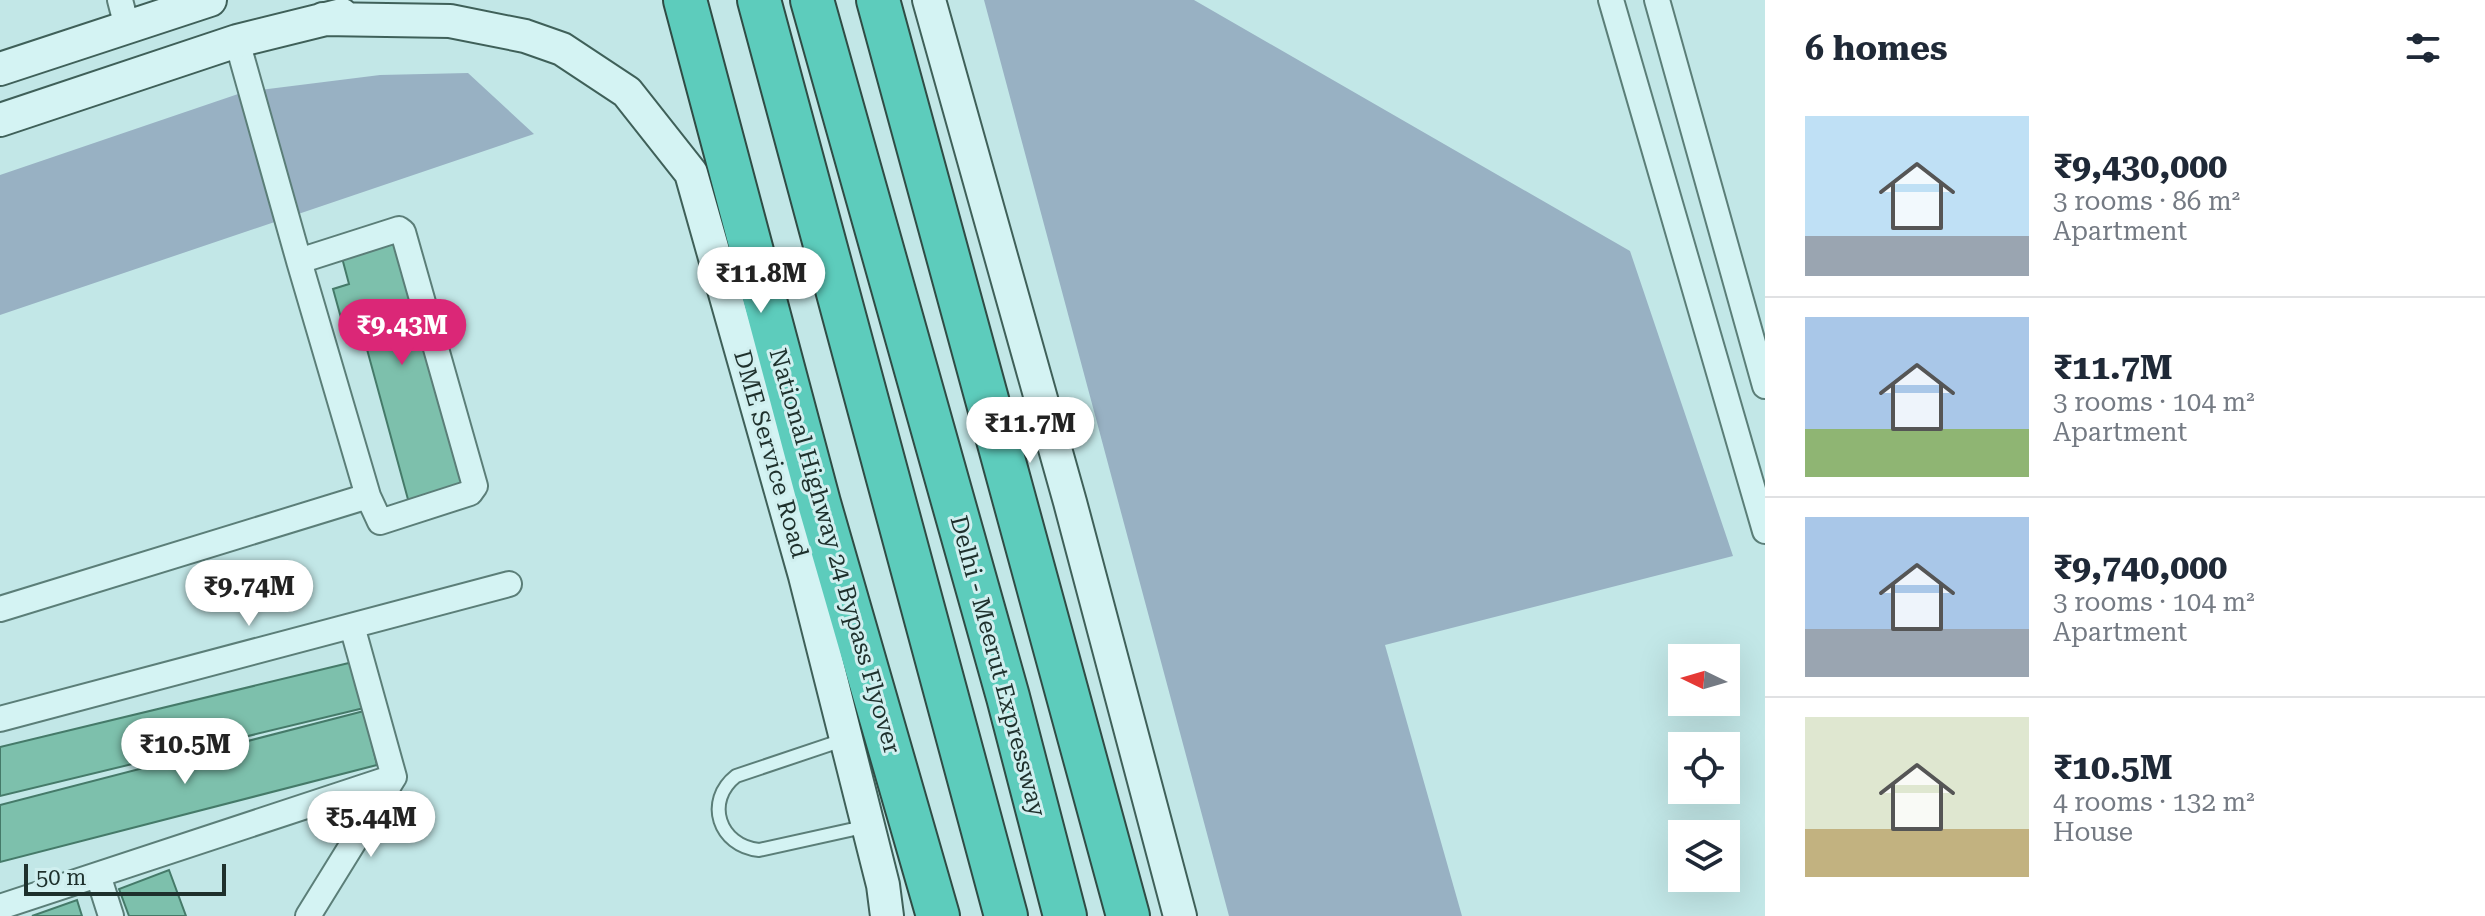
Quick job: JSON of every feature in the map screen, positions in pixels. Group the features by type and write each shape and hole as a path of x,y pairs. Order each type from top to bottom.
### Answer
{"highway":[{"name":"National Highway 24 Bypass Flyover","path":"685,0 819,503 938,916"},
{"path":"759,0 1006,916"},
{"name":"Delhi - Meerut Expressway","path":"812,0 1008,697 1065,916"},
{"path":"878,0 1128,916"}],"main road":[{"path":"0,69 124,13 210,0"},
{"path":"0,120 237,41 399,0"},
{"path":"929,0 1070,502 1180,916"},
{"name":"DME Service Road","path":"323,19 450,21 525,36 562,49 597,69 627,92 654,121 691,173 805,576 868,826 887,916"}],"street":[{"path":"1611,0 1765,531"},
{"path":"1657,0 1765,386"},
{"path":"237,41 299,261 376,520 380,522 470,493 475,486 403,232 392,230 299,261"},
{"path":"0,609 368,496"},
{"path":"0,719 509,584"},
{"path":"308,916 394,777 352,626"},
{"path":"0,907 394,777"},
{"path":"98,875 111,916"}],"lane":[{"path":"846,739 736,776 724,785 718,814 731,841 743,848 759,850 868,826"}],"shaded area":[{"path":"984,0 1194,0 1630,251 1733,556 1385,645 1462,916 1229,916"},
{"path":"468,73 534,134 0,315 0,175 244,92 380,75"}],"building":[{"path":"401,237 469,486 409,503 362,331 346,336 333,289 349,284 341,254"},
{"path":"353,662 364,708 0,796 0,747"},
{"path":"364,711 377,765 0,862 0,805"},
{"path":"169,870 186,916 129,916 119,889"},
{"path":"77,900 82,916 32,916"}]}
